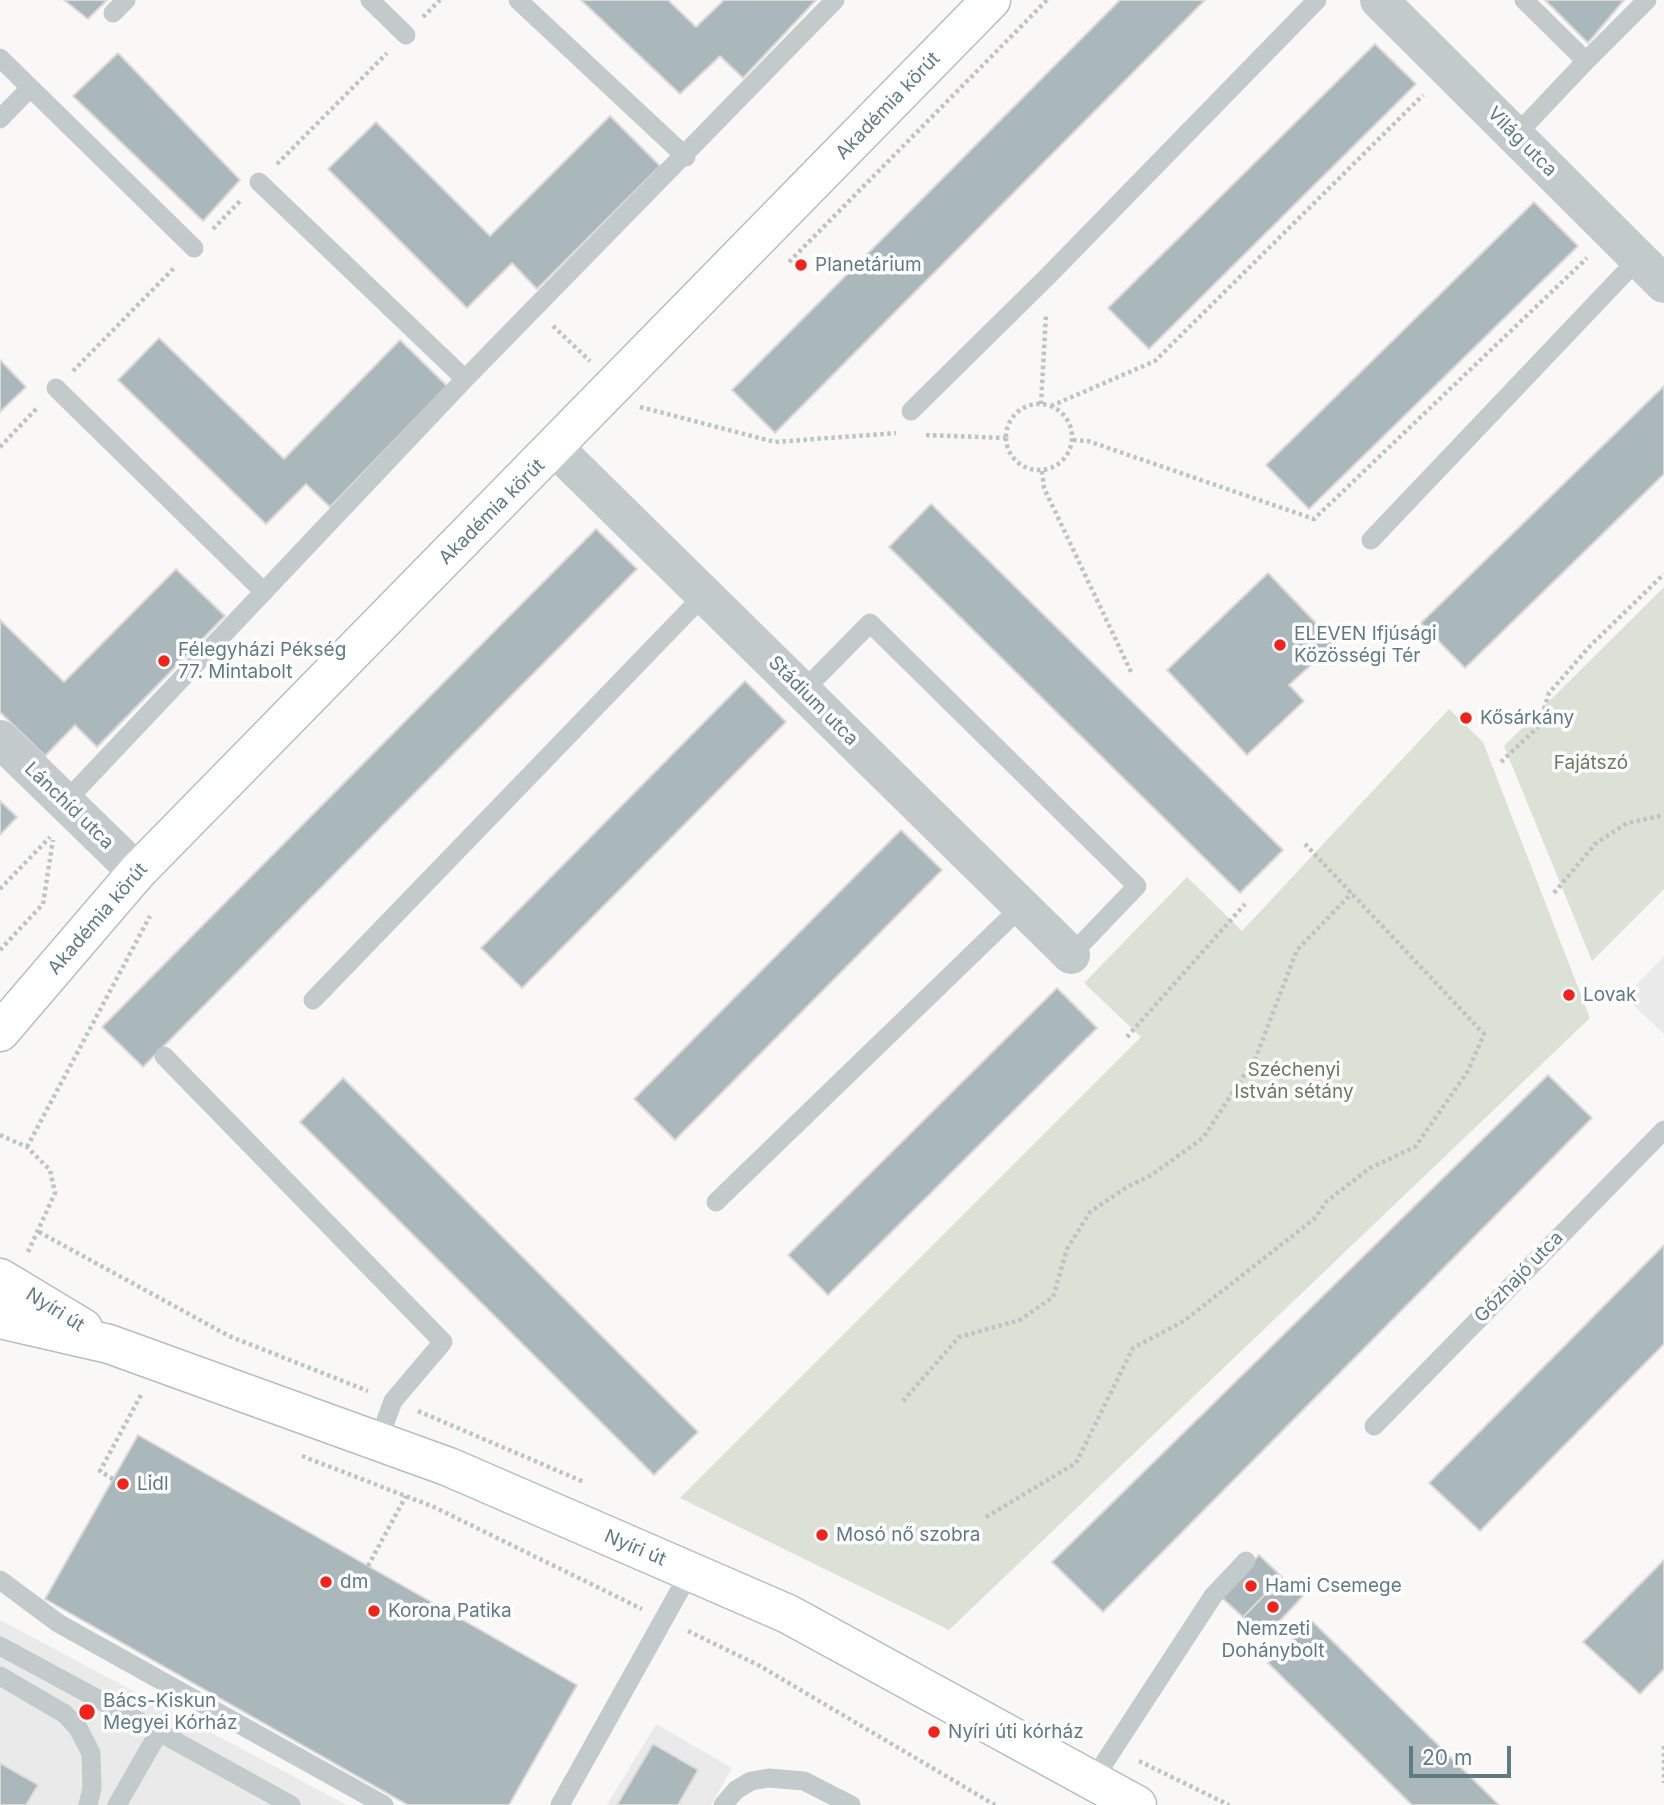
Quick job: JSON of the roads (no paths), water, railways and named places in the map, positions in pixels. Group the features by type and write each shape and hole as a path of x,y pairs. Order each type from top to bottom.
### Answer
{"street":[{"name":"Akadémia körút","path":"0,1033 147,888 555,448 991,0"},
{"name":"Világ utca","path":"1379,0 1656,273"},
{"name":"Stádium utca","path":"555,448 1071,955"},
{"name":"Lánchíd utca","path":"0,739 60,817 147,888"},
{"name":"Nyíri út","path":"13,1266 109,1344"},
{"name":"Nyíri út","path":"0,1320 109,1344 379,1439 788,1614 1137,1805"}],"lane":[{"path":"370,0 406,35"},
{"path":"518,0 686,157"},
{"path":"60,817 264,592 464,379 686,157 835,0"},
{"path":"911,411 1049,275 1317,0"},
{"path":"1524,0 1586,61"},
{"path":"1516,135 1647,0"},
{"path":"1654,0 1664,10"},
{"path":"0,58 194,248"},
{"path":"0,119 30,88"},
{"path":"259,182 464,379"},
{"path":"1371,540 1656,273"},
{"path":"56,388 264,592"},
{"path":"313,1000 704,594"},
{"path":"803,691 870,623 1137,886 1071,955"},
{"path":"716,1202 1021,907"},
{"path":"164,1056 443,1342 393,1401 379,1439"},
{"name":"Gőzhajó utca","path":"1374,1426 1664,1130"},
{"path":"1093,1780 1213,1596 1246,1561"},
{"path":"560,1805 690,1572"},
{"path":"0,1580 58,1623 384,1805"},
{"path":"0,1646 290,1805"},
{"path":"0,1676 65,1714 78,1728 90,1753 92,1788 88,1805"},
{"path":"117,1805 159,1732"},
{"path":"723,1805 736,1790 751,1782 784,1777 820,1787 851,1805"}],"place":[{"name":"Planetárium","path":"801,265"},
{"name":"ELEVEN Ifjúsági Közösségi Tér","path":"1280,645"},
{"name":"Félegyházi Pékség 77. Mintabolt","path":"164,661"},
{"name":"Kősárkány","path":"1466,718"},
{"name":"Lovak","path":"1569,995"},
{"name":"Lidl","path":"123,1484"},
{"name":"Mosó nő szobra","path":"822,1535"},
{"name":"dm","path":"326,1582"},
{"name":"Hami Csemege","path":"1251,1586"},
{"name":"Nemzeti Dohánybolt","path":"1273,1607"},
{"name":"Korona Patika","path":"374,1611"},
{"name":"Bács-Kiskun Megyei Kórház","path":"87,1712"},
{"name":"Nyíri úti kórház","path":"934,1732"}],"park label":[{"name":"Fajátszó","path":"1591,763"},
{"name":"Széchenyi István sétány","path":"1294,1081"}]}
